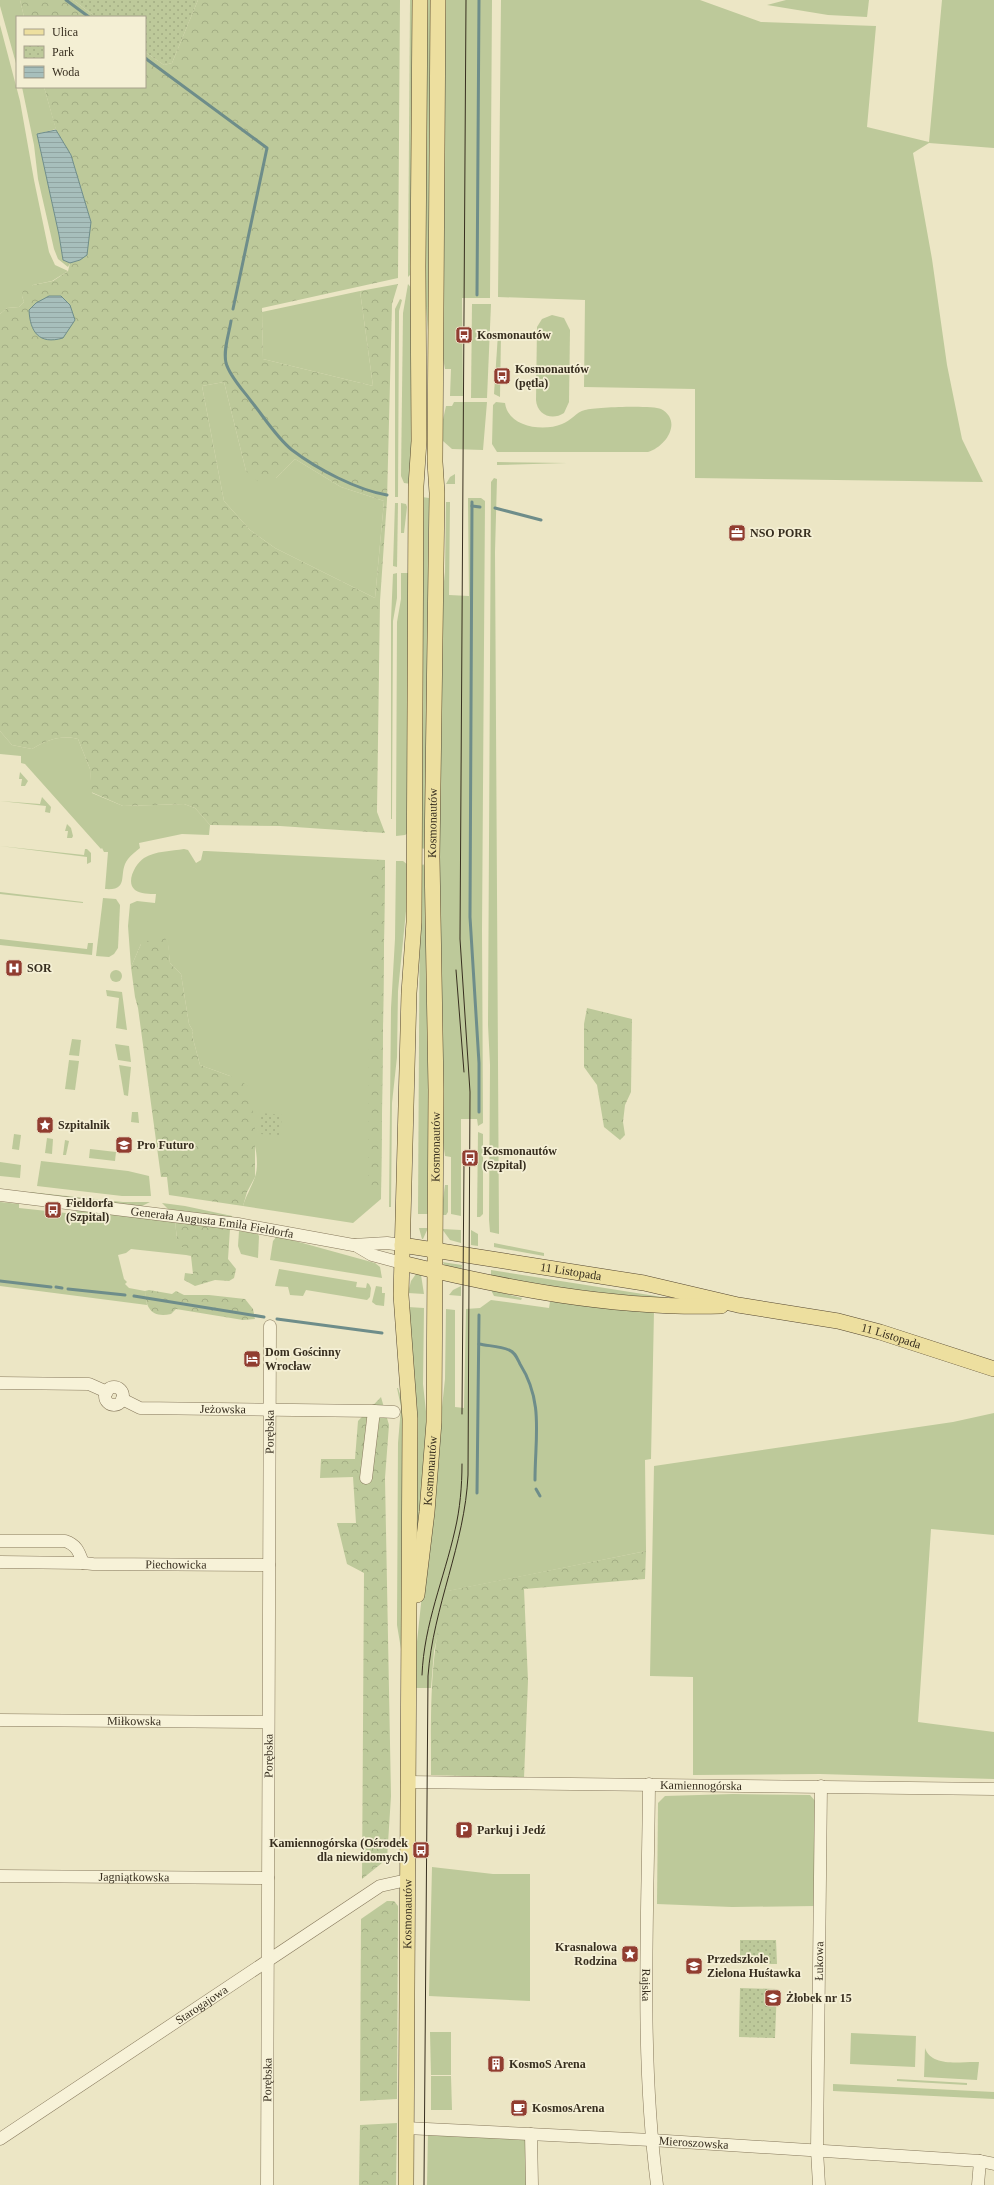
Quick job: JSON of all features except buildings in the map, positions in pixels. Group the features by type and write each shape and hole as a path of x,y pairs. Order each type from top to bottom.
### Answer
{"main road":[{"name":"Kosmonautów","path":"406,2185 410,1419 403,1328 402,1245 404,1225 409,993 414,922 416,486 419,441 418,267 420,0"},
{"name":"Kosmonautów","path":"409,1644 421,1567 432,1456 436,1090 432,857 437,493 435,462 438,0"},
{"name":"11 Listopada","path":"402,1245 644,1283 738,1305 838,1322 880,1332 994,1369"},
{"name":"11 Listopada","path":"402,1263 480,1282 585,1298 684,1307 738,1305"}],"street":[{"name":"Generała Augusta Emila Fieldorfa","path":"0,1195 238,1224 353,1245 387,1243 402,1245"},
{"name":"Generała Augusta Emila Fieldorfa","path":"353,1245 372,1255 402,1263"},
{"name":"Porębska","path":"267,2185 266,1962 268,1878 271,1409 270,1326"},
{"name":"Jeżowska","path":"0,1383 89,1384 107,1392 110,1388 118,1388 123,1394 122,1400 140,1408 394,1412"},
{"path":"366,1478 374,1411"},
{"path":"0,1541 65,1541 72,1543 78,1549 83,1562"},
{"name":"Piechowicka","path":"0,1562 269,1565"},
{"name":"Miłkowska","path":"0,1720 268,1722"},
{"name":"Kamiennogórska","path":"407,1782 994,1789"},
{"name":"Rajska","path":"649,1784 646,2010 651,2140 657,2185"},
{"name":"Łukowa","path":"819,2185 817,2150 821,1786"},
{"name":"Jagniątkowska","path":"0,1876 268,1878"},
{"name":"Starogajowa","path":"0,2139 380,1886 407,1880"},
{"name":"Mieroszowska","path":"406,2128 817,2150 994,2164"},
{"path":"531,2134 532,2185"},
{"path":"978,2185 980,2162"}],"green space":[{"path":"0,0 20,0 24,16 16,16 16,63 0,6"},
{"path":"20,0 73,0 95,16 24,16"},
{"path":"73,0 198,0 172,63 164,65 146,53 146,16 95,16"},
{"path":"198,0 400,0 398,278 262,308 263,359 373,386 360,291 398,284 392,304 387,500 380,601 377,812 385,833 280,826 210,825 195,808 184,804 123,806 91,792 90,769 78,739 54,739 32,749 12,745 0,731 0,314 7,308 19,307 24,302 22,296 23,290 33,285 53,281 68,271 70,263 80,260 91,222 71,155 56,130 44,88 146,88 146,53 164,65 172,63","holes":["224,382 246,471 260,483 276,478 295,459 341,487 384,501 375,598 275,548 250,530 224,501 202,386"]},
{"path":"410,0 414,0 412,273 408,277"},
{"path":"425,0 432,0 428,443 428,331 424,282"},
{"path":"444,0 492,0 490,298 462,298 463,396 450,396 451,369 445,369 442,353"},
{"path":"501,0 700,0 761,22 876,26 867,127 929,142 942,0 994,0 994,148 929,143 913,153 932,259 947,365 962,439 983,482 695,478 695,389 584,387 585,300 498,297"},
{"path":"786,0 869,0 867,17 828,15 767,5"},
{"path":"0,25 20,101 49,252 55,265 68,271 52,281 33,285 22,296 24,302 19,307 7,308 0,314"},
{"path":"22,88 44,88 56,129 37,134 63,260 70,263 68,267 58,259 54,249 38,179 34,145"},
{"path":"408,284 412,289 411,484 404,483 401,476 403,313"},
{"path":"360,291 373,386 263,359 262,312"},
{"path":"400,299 402,300 399,311 398,497 395,497 395,309"},
{"path":"472,304 491,304 487,398 471,398"},
{"path":"552,315 564,318 570,330 569,402 564,413 555,416 542,413 536,400 537,327 542,319"},
{"path":"498,334 501,334 500,397 494,394"},
{"path":"224,382 246,471 276,478 295,459 341,487 384,501 375,598 275,548 250,530 224,501 202,386"},
{"path":"454,402 487,402 483,450 452,449 443,441 442,424 446,406 452,406"},
{"path":"496,402 505,403 512,418 528,426 546,427 562,424 585,410 636,407 661,409 671,420 671,427 670,433 661,445 648,452 497,452 492,444 493,405"},
{"path":"497,462 567,463 497,465"},
{"path":"455,474 455,484 446,484 450,477"},
{"path":"494,478 497,479 495,552 499,1234 490,1232 489,1220 490,1065 488,1025 491,482"},
{"path":"422,497 429,498 426,847 423,849 421,847"},
{"path":"468,498 481,498 485,501 482,930 483,1123 478,1126 477,1119 461,1119 461,1216 451,1214 451,1157 445,1156 442,1135 438,988 440,618 445,572 446,502 450,502 449,595 469,596"},
{"path":"395,503 398,503 397,567 393,566"},
{"path":"401,503 406,504 407,507 404,533 401,533"},
{"path":"397,573 397,598 393,621 391,819 391,620 393,574"},
{"path":"401,573 409,573 408,833 405,835 396,836 397,622 401,599"},
{"path":"0,731 12,745 32,749 54,739 78,739 90,769 92,793 123,806 184,804 195,808 210,825 209,835 182,834 139,843 140,848 128,859 125,864 121,884 113,889 105,889 108,852 104,852 102,848 101,849 25,764 21,763 21,756 0,754"},
{"path":"20,772 28,781 25,786 21,786 22,779 19,779"},
{"path":"42,797 51,807 50,813 45,812 46,806 0,801 40,804"},
{"path":"67,824 71,828 72,838 67,838 68,831 65,831"},
{"path":"0,846 84,855 85,849 87,849 91,853 91,862 87,864 87,857"},
{"path":"184,849 188,850 196,863 201,860 203,851 385,860 381,1199 353,1223 243,1206 255,1177 257,1166 256,1153 250,1126 230,1076 200,1065 192,1035 193,1031 189,1024 181,974 170,963 168,945 141,944 131,967 128,926 130,904 137,901 155,903 156,894 142,893 132,887 131,878 135,868 141,860 148,856"},
{"path":"376,860 385,860 381,1191 373,1193 368,1186 370,868"},
{"path":"396,861 403,861 408,865 407,901 398,991 397,1057 392,1103 391,1207 389,1207 391,1008 395,939"},
{"path":"423,864 427,869 430,1214 418,1214 420,869"},
{"path":"0,892 83,902 83,903 0,894"},
{"path":"103,898 116,899 120,905 118,948 114,954 109,957 96,956"},
{"path":"162,934 168,944 170,963 181,974 189,1024 193,1031 192,1035 200,1065 230,1076 247,1085 255,1122 255,1177 247,1192 243,1206 169,1195 167,1177 161,1177 131,967 141,944"},
{"path":"0,939 87,949 88,943 93,943 92,955 0,945"},
{"path":"116,970 120,972 122,976 120,980 116,982 112,980 110,976 112,972"},
{"path":"106,990 122,992 127,1030 116,1028 119,998 107,996"},
{"path":"587,1008 632,1019 631,1092 625,1105 623,1122 625,1135 620,1140 604,1127 597,1085 584,1067 584,1024"},
{"path":"72,1039 81,1040 79,1056 69,1055"},
{"path":"115,1044 129,1046 131,1062 118,1060"},
{"path":"69,1060 79,1061 75,1090 65,1089"},
{"path":"119,1065 131,1067 128,1096 124,1095"},
{"path":"132,1112 138,1112 139,1123 131,1122"},
{"path":"261,1113 282,1115 280,1135 260,1134"},
{"path":"478,1132 483,1134 483,1214 480,1217 477,1217"},
{"path":"14,1134 21,1135 19,1150 12,1149"},
{"path":"47,1138 53,1139 52,1154 45,1153"},
{"path":"65,1140 69,1141 66,1155 63,1155"},
{"path":"90,1149 116,1152 115,1161 89,1158"},
{"path":"41,1161 128,1171 149,1176 151,1196 122,1196 37,1186"},
{"path":"0,1162 21,1165 20,1178 0,1176"},
{"path":"445,1185 448,1185 448,1212 446,1215 441,1215"},
{"path":"30,1192 123,1202 150,1202 142,1206 30,1194"},
{"path":"0,1202 19,1204 19,1208 75,1214 76,1210 175,1221 177,1239 187,1247 186,1255 131,1249 126,1253 118,1255 124,1279 127,1282 125,1284 129,1288 145,1291 147,1305 0,1286"},
{"path":"162,1203 185,1206 232,1216 232,1218 168,1209"},
{"path":"175,1221 230,1229 228,1259 236,1269 234,1278 229,1281 215,1280 195,1286 184,1280 185,1273 193,1274 191,1256 186,1255 186,1247 181,1247 177,1239"},
{"path":"419,1228 428,1228 423,1239 422,1239"},
{"path":"442,1229 461,1230 461,1243 450,1240"},
{"path":"471,1230 478,1234 478,1246 471,1245"},
{"path":"239,1231 257,1233 259,1236 258,1258 241,1254 238,1246"},
{"path":"277,1236 375,1263 380,1267 382,1278 270,1260 273,1241"},
{"path":"494,1243 544,1253 544,1256 494,1247"},
{"path":"442,1262 462,1265 461,1272 446,1266"},
{"path":"279,1269 357,1282 356,1287 366,1288 367,1283 371,1288 370,1297 367,1300 306,1290 303,1296 290,1295 288,1287 275,1286"},
{"path":"491,1270 681,1300 578,1291 491,1277"},
{"path":"416,1274 421,1275 424,1294 408,1293 411,1281"},
{"path":"376,1286 382,1287 382,1293 385,1293 384,1306 376,1305 372,1302"},
{"path":"461,1286 461,1296 449,1295 453,1290"},
{"path":"149,1290 172,1294 176,1291 184,1295 209,1295 245,1299 253,1309 255,1319 243,1320 176,1309 171,1314 164,1315 154,1313 148,1307 145,1291"},
{"path":"491,1290 522,1298 521,1300 494,1296"},
{"path":"491,1300 549,1308 550,1302 558,1302 654,1311 651,1459 645,1460 646,1551 448,1591 434,1651 431,1688 414,1688 416,1651 445,1379 446,1309 455,1310 455,1407 464,1408 466,1309 480,1308"},
{"path":"408,1307 424,1308 423,1384 428,1430 415,1565"},
{"path":"397,1388 403,1403 403,1611 401,1649 397,1625 398,1443 401,1407"},
{"path":"381,1397 389,1425 385,1478 391,1796 387,1859 362,1879 364,1573 347,1564 337,1523 356,1523 353,1477 320,1478 321,1459 355,1459 358,1421"},
{"path":"994,1413 994,1535 931,1529 918,1722 994,1732 994,1779 820,1774 693,1775 693,1677 650,1676 654,1466 953,1422"},
{"path":"646,1551 645,1579 524,1589 528,1681 524,1778 431,1775 432,1682 437,1637 447,1591"},
{"path":"733,1794 810,1795 816,1802 815,1906 732,1907 657,1904 658,1803 665,1796"},
{"path":"432,1867 493,1874 530,1874 530,2001 429,1996"},
{"path":"387,1901 394,1901 398,1906 397,2099 360,2101 361,1919"},
{"path":"740,1940 776,1940 777,1964 740,1964"},
{"path":"740,1988 777,1989 775,2038 739,2037"},
{"path":"430,2032 451,2032 451,2075 431,2075"},
{"path":"851,2033 916,2036 915,2067 850,2064"},
{"path":"925,2048 929,2054 940,2061 979,2062 977,2080 924,2077"},
{"path":"431,2076 451,2076 452,2110 431,2110"},
{"path":"897,2079 967,2083 967,2085 897,2081"},
{"path":"833,2084 994,2092 994,2099 833,2091"},
{"path":"397,2123 396,2185 359,2185 360,2125"},
{"path":"428,2132 526,2139 528,2185 427,2185"}],"water":[{"path":"56,130 71,155 91,222 87,255 80,260 70,263 63,260 37,134"},
{"path":"49,296 61,296 70,305 75,320 63,338 55,340 48,340 37,335 31,325 30,318 29,310 36,303"}],"waterway":[{"path":"66,0 88,16"},
{"path":"477,295 479,0"},
{"path":"146,59 267,148 233,309"},
{"path":"231,321 225,353 226,363 230,373 270,427 292,450 325,471 350,484 387,495"},
{"path":"472,502 470,917 479,1063 479,1112"},
{"path":"472,506 480,507"},
{"path":"495,508 541,520"},
{"path":"0,1281 51,1287"},
{"path":"56,1287 62,1288"},
{"path":"68,1289 125,1295"},
{"path":"134,1296 264,1317"},
{"path":"477,1493 479,1315"},
{"path":"277,1319 382,1333"},
{"path":"479,1344 502,1348 513,1352 528,1378 535,1406 537,1434 535,1480"},
{"path":"536,1489 540,1496"}],"tram line":[{"path":"424,2185 428,1676 436,1625 466,1501 468,1475 470,1092 460,939 466,0"},
{"path":"456,970 464,1072"},
{"path":"462,1414 464,1162"},
{"path":"422,1675 426,1638 430,1620 457,1522 462,1481 462,1464"}],"place":[{"name":"Kosmonautów","path":"464,335"},
{"name":"Kosmonautów (pętla)","path":"502,376"},
{"name":"NSO PORR","path":"737,533"},
{"name":"SOR","path":"14,968"},
{"name":"Szpitalnik","path":"45,1125"},
{"name":"Pro Futuro","path":"124,1145"},
{"name":"Kosmonautów (Szpital)","path":"470,1158"},
{"name":"Fieldorfa (Szpital)","path":"53,1210"},
{"name":"Dom Gościnny Wrocław","path":"252,1359"},
{"name":"Parkuj i Jedź","path":"464,1830"},
{"name":"Kamiennogórska (Ośrodek dla niewidomych)","path":"421,1850"},
{"name":"Krasnalowa Rodzina","path":"630,1954"},
{"name":"Przedszkole Zielona Huśtawka","path":"694,1966"},
{"name":"Żłobek nr 15","path":"773,1998"},
{"name":"KosmoS Arena","path":"496,2064"},
{"name":"KosmosArena","path":"519,2108"}]}
